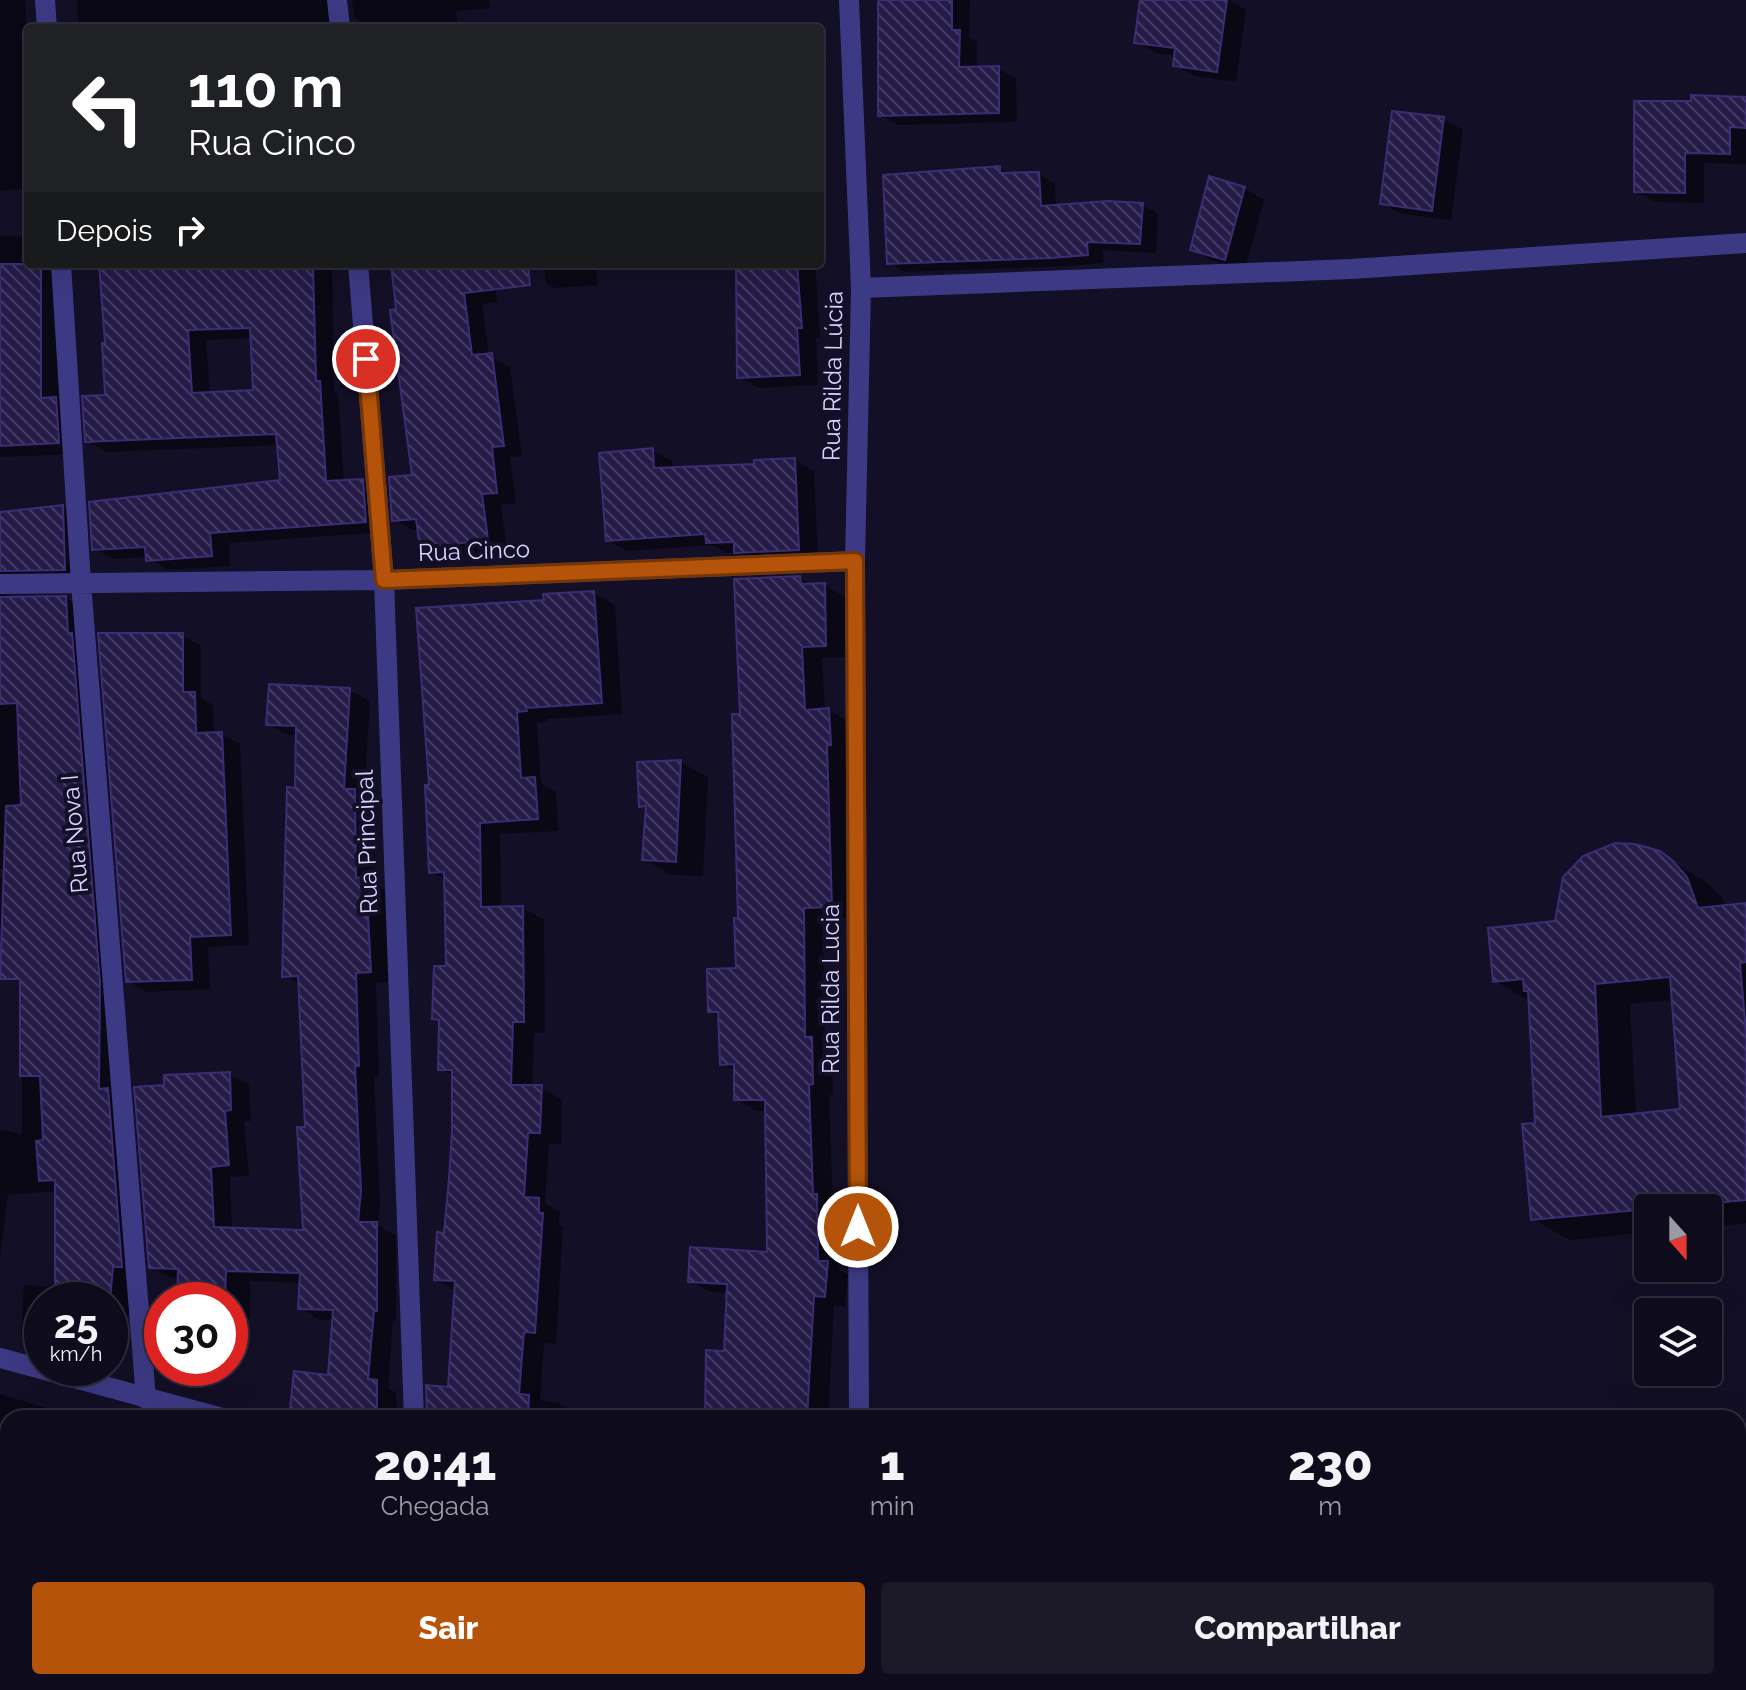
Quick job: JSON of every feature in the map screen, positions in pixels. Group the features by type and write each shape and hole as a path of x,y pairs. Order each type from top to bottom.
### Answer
{"street":[{"path":"45,0 47,24"},
{"path":"337,0 340,24"},
{"name":"Rua Rilda Lúcia","path":"849,0 861,288 855,561"},
{"path":"861,288 1351,269 1746,243"},
{"name":"Rua Nova I","path":"61,268 81,583 146,1399"},
{"name":"Rua Principal","path":"358,268 384,580 414,1410"},
{"name":"Rua Cinco","path":"0,584 384,580 855,561"},
{"name":"Rua Rilda Lucia","path":"855,561 859,1410"},
{"path":"0,1358 190,1410"}],"building":[{"path":"878,0 952,0 952,30 960,30 959,67 999,66 999,113 878,116"},
{"path":"1140,0 1227,0 1217,72 1173,66 1175,48 1134,43"},
{"path":"1691,95 1746,97 1746,128 1730,127 1730,154 1685,153 1685,193 1634,192 1634,101 1691,101"},
{"path":"1392,111 1444,117 1432,211 1380,204"},
{"path":"1000,166 1000,173 1039,172 1041,206 1108,201 1143,203 1140,244 1087,242 1088,255 1051,258 887,264 883,175"},
{"path":"1209,176 1245,187 1225,260 1190,250"},
{"path":"0,264 24,264 24,268 41,268 41,398 56,397 59,443 0,446"},
{"path":"99,268 313,268 316,381 320,381 326,481 363,479 366,522 210,533 212,556 146,561 145,547 92,550 89,502 280,480 276,434 85,442 82,396 105,395 102,343 105,343","holes":["250,328 253,390 192,393 188,330"]},
{"path":"391,268 528,268 530,285 464,293 472,355 492,353 504,446 492,447 497,493 482,494 488,540 420,548 416,519 392,521 389,477 412,475 390,310 396,309"},
{"path":"736,268 797,268 802,328 797,328 800,375 737,378"},
{"path":"653,448 654,468 754,464 754,460 795,458 799,550 734,553 734,542 706,543 705,534 606,541 599,453"},
{"path":"63,505 65,570 0,571 0,512"},
{"path":"800,576 801,584 825,583 826,646 802,647 805,710 829,708 831,745 827,745 832,907 804,908 805,1037 812,1037 813,1084 809,1085 813,1194 817,1194 818,1261 828,1261 825,1297 814,1296 807,1410 705,1410 706,1350 724,1351 727,1284 688,1282 690,1247 767,1252 765,1100 734,1100 734,1064 720,1065 718,1012 708,1012 707,969 736,968 734,918 738,918 732,714 740,714 734,579"},
{"path":"594,591 602,703 526,708 527,711 517,712 521,778 535,777 538,819 480,823 481,907 523,906 524,1022 513,1022 511,1085 542,1085 540,1133 528,1133 524,1197 539,1198 539,1213 543,1213 535,1333 524,1332 519,1394 529,1395 528,1410 427,1410 426,1385 448,1387 455,1281 434,1280 437,1232 444,1233 449,1178 452,1070 438,1070 439,1020 432,1019 434,966 446,966 444,872 429,873 425,785 429,785 416,608 544,600 543,594"},
{"path":"66,596 68,633 72,633 100,983 99,1089 108,1088 122,1267 113,1267 112,1282 55,1282 55,1180 39,1181 36,1141 43,1140 40,1076 20,1076 20,979 0,979 6,806 21,805 17,703 0,704 0,597"},
{"path":"98,633 183,633 183,692 195,692 196,733 222,732 231,935 190,937 192,980 126,982"},
{"path":"269,684 350,688 344,789 355,789 356,878 366,877 371,972 356,973 359,1066 355,1066 361,1191 358,1222 377,1222 377,1311 374,1311 368,1379 377,1380 377,1410 290,1410 294,1371 328,1375 333,1310 298,1309 300,1273 226,1271 226,1282 178,1282 178,1269 149,1268 134,1087 164,1085 164,1075 230,1072 231,1110 225,1111 229,1165 211,1167 214,1227 303,1230 297,1127 305,1127 298,976 282,977 287,787 295,788 296,726 266,725"},
{"path":"681,760 676,862 642,860 646,806 639,807 637,762"},
{"path":"1615,843 1635,844 1660,851 1672,860 1687,877 1698,908 1746,903 1746,962 1740,963 1746,1033 1746,1200 1722,1202 1722,1194 1634,1194 1634,1210 1531,1220 1522,1124 1535,1123 1528,991 1524,991 1523,979 1493,982 1488,928 1555,921 1563,877 1583,856","holes":["1670,977 1680,1109 1601,1117 1595,984"]}],"route":[{"path":"366,359 384,580 855,561 858,1227"}]}
